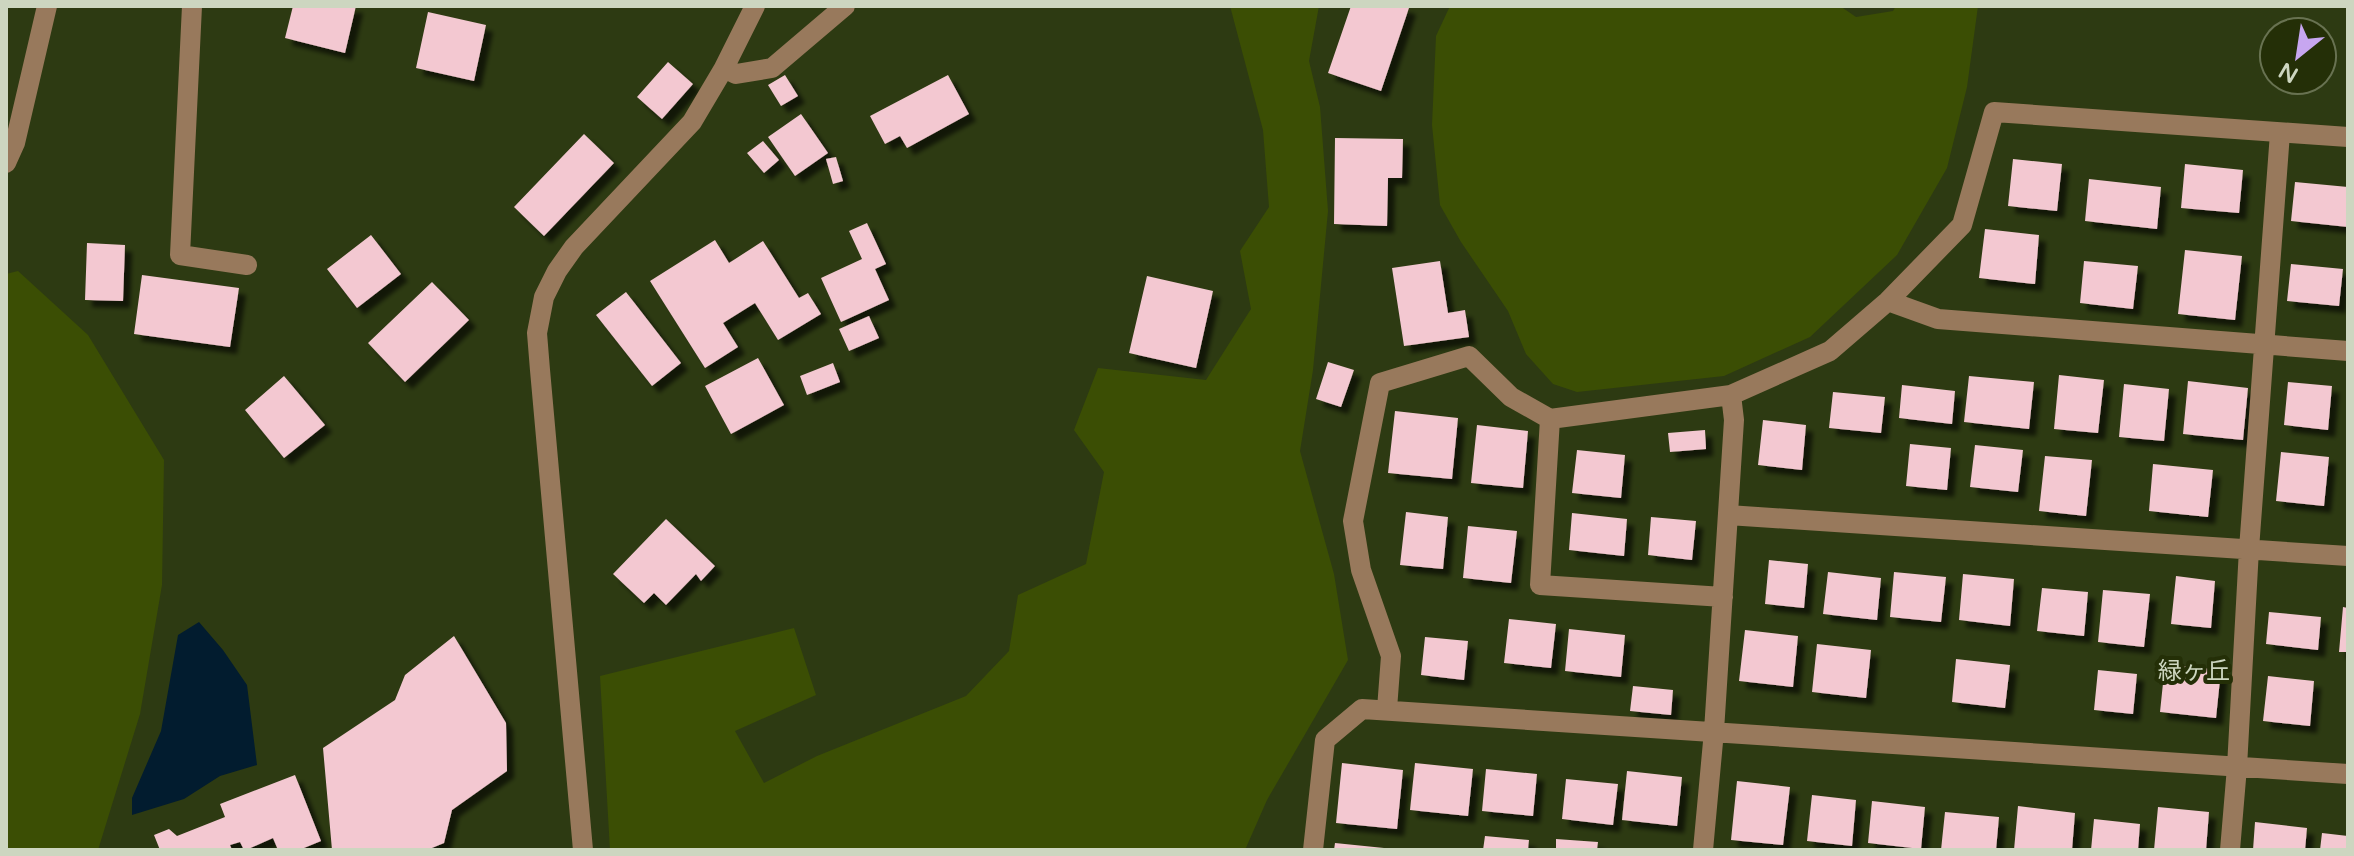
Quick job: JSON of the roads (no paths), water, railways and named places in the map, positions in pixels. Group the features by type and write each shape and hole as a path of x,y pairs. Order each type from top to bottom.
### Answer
{"street":[{"path":"6,163 15,143 47,6"},
{"path":"192,6 180,255 247,265"},
{"path":"583,850 537,333 544,297 574,247 692,122 755,6"},
{"path":"724,68 736,74 772,68 845,6"},
{"path":"1387,709 1391,656 1361,570 1353,521 1380,383 1469,356 1511,397 1550,419 1731,395 1830,351 1888,301 1962,225 1994,112 2348,137"},
{"path":"2230,850 2280,133"},
{"path":"1888,301 1938,319 2348,351"},
{"path":"1703,850 1714,731 1734,420 1731,395"},
{"path":"1550,419 1540,585 1723,597"},
{"path":"1728,515 2348,556"},
{"path":"1313,850 1325,740 1362,709 2348,774"}],"water":[{"path":"199,622 247,685 257,765 220,776 184,799 132,815 132,798 161,731 178,635"}],"district":[{"name":"緑ヶ丘","path":"2194,671"}]}
